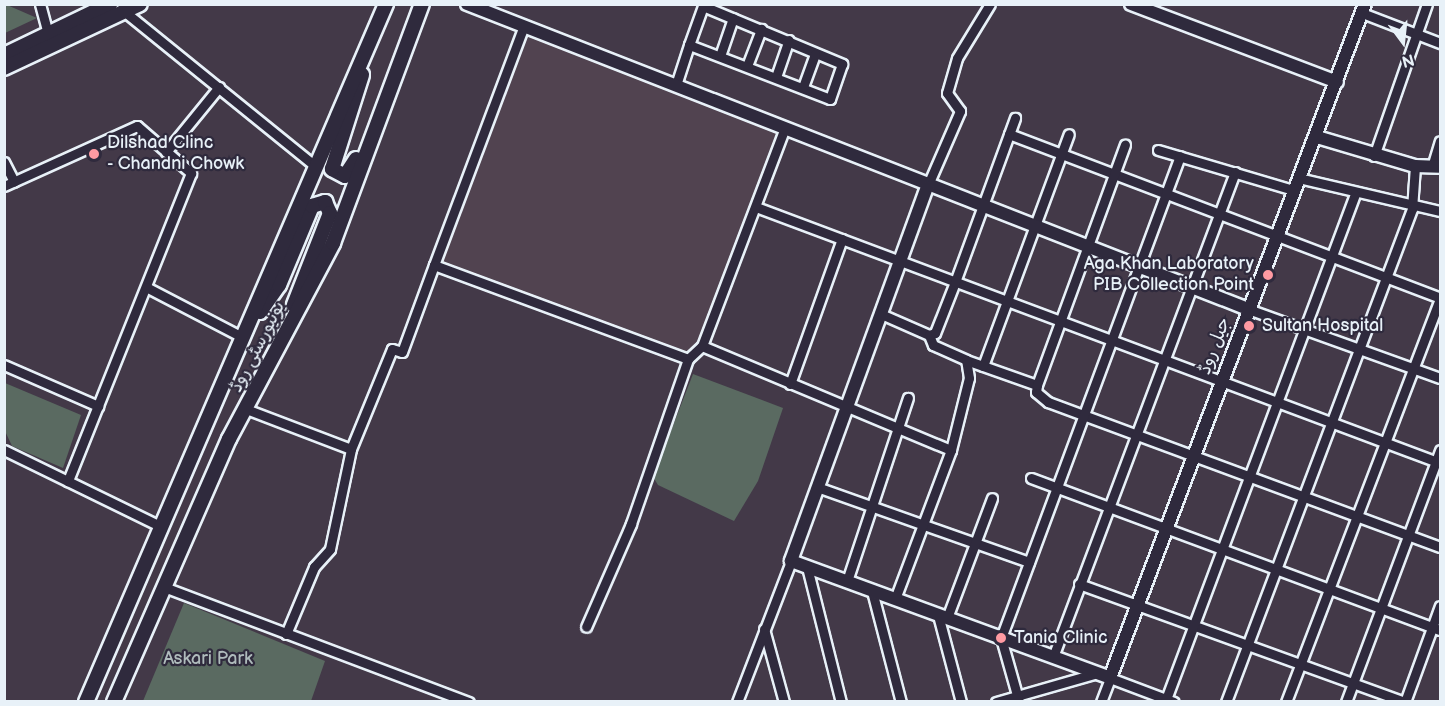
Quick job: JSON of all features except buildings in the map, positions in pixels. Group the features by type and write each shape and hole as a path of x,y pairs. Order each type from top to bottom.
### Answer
{"main road":[{"path":"4,55 110,4"},
{"path":"4,68 141,4"},
{"name":"یونیورسٹی روڈ","path":"86,702 386,4"},
{"name":"یونیورسٹی روڈ","path":"114,702 246,409 333,243 422,4"},
{"path":"366,52 357,102 334,160 338,177 351,171 381,114"},
{"path":"246,334 279,285 312,206 325,202 330,213 300,279 289,329"}],"street":[{"path":"40,4 48,34"},
{"path":"467,4 914,176 927,187 1138,269 1440,378"},
{"path":"737,702 791,561 927,187 960,111 947,93 957,57 978,31 990,4"},
{"path":"1131,4 1336,82"},
{"path":"1374,156 1428,4"},
{"path":"676,85 689,45 703,6 842,64 830,99 689,45"},
{"path":"1363,9 1440,43"},
{"name":"جیل روڈ","path":"1101,702 1164,528 1275,235 1317,137 1363,9"},
{"path":"125,12 315,166"},
{"path":"720,56 733,18"},
{"path":"286,634 314,567 330,549 351,450 392,349 402,352 524,26"},
{"path":"747,66 761,29"},
{"path":"776,77 789,40"},
{"path":"802,87 814,54"},
{"path":"166,152 219,87"},
{"path":"881,314 929,334 934,333 1016,118"},
{"path":"4,186 137,126 191,173 68,481"},
{"path":"586,627 631,524 688,359 702,346 785,127"},
{"path":"1009,134 1440,299 1355,515 1286,702"},
{"path":"983,366 1069,134"},
{"path":"1317,137 1374,156 1415,166 1436,167 1440,141"},
{"path":"1125,145 1036,392 1047,402 1250,475 1440,548"},
{"path":"1158,150 1293,190"},
{"path":"1018,699 1001,638 1180,156"},
{"path":"4,162 14,182"},
{"path":"1226,702 1412,209 1415,166"},
{"path":"1053,657 1235,172"},
{"path":"1298,177 1412,209 1440,211"},
{"path":"791,561 1168,701 1222,549 1355,194"},
{"path":"756,207 1111,342 1386,441 1438,462"},
{"path":"790,384 842,239"},
{"path":"434,265 688,359"},
{"path":"146,287 246,334"},
{"path":"929,334 933,345 966,360 1037,385"},
{"path":"702,346 845,409 951,450"},
{"path":"895,599 951,450 969,378 966,360"},
{"path":"4,365 98,406"},
{"path":"847,581 909,398"},
{"path":"246,409 351,450"},
{"path":"4,450 162,527"},
{"path":"1346,702 1407,535 1438,462 1440,450"},
{"path":"1031,478 1436,629"},
{"path":"817,487 1029,562"},
{"path":"961,702 943,617 976,544 992,498"},
{"path":"807,567 841,702"},
{"path":"1079,584 1405,702 1436,629 1440,606"},
{"path":"164,587 469,702"},
{"path":"872,591 901,702"},
{"path":"764,629 784,702"},
{"path":"996,702 1018,699 1097,673"}],"shaded area":[{"path":"524,26 785,127 702,346 688,359 434,265"}],"green space":[{"path":"4,5 7,5 37,18 5,33"},
{"path":"693,374 783,408 758,481 734,521 658,485 653,477"},
{"path":"5,383 81,415 63,468 12,446 5,431"},
{"name":"Askari Park","path":"184,603 325,661 311,701 143,701"}],"place":[{"name":"Dilshad Clinc - Chandni Chowk","path":"94,154"},
{"name":"Aga Khan Laboratory PIB Collection Point","path":"1268,275"},
{"name":"Sultan Hospital","path":"1249,326"},
{"name":"Tania Clinic","path":"1001,638"}]}
